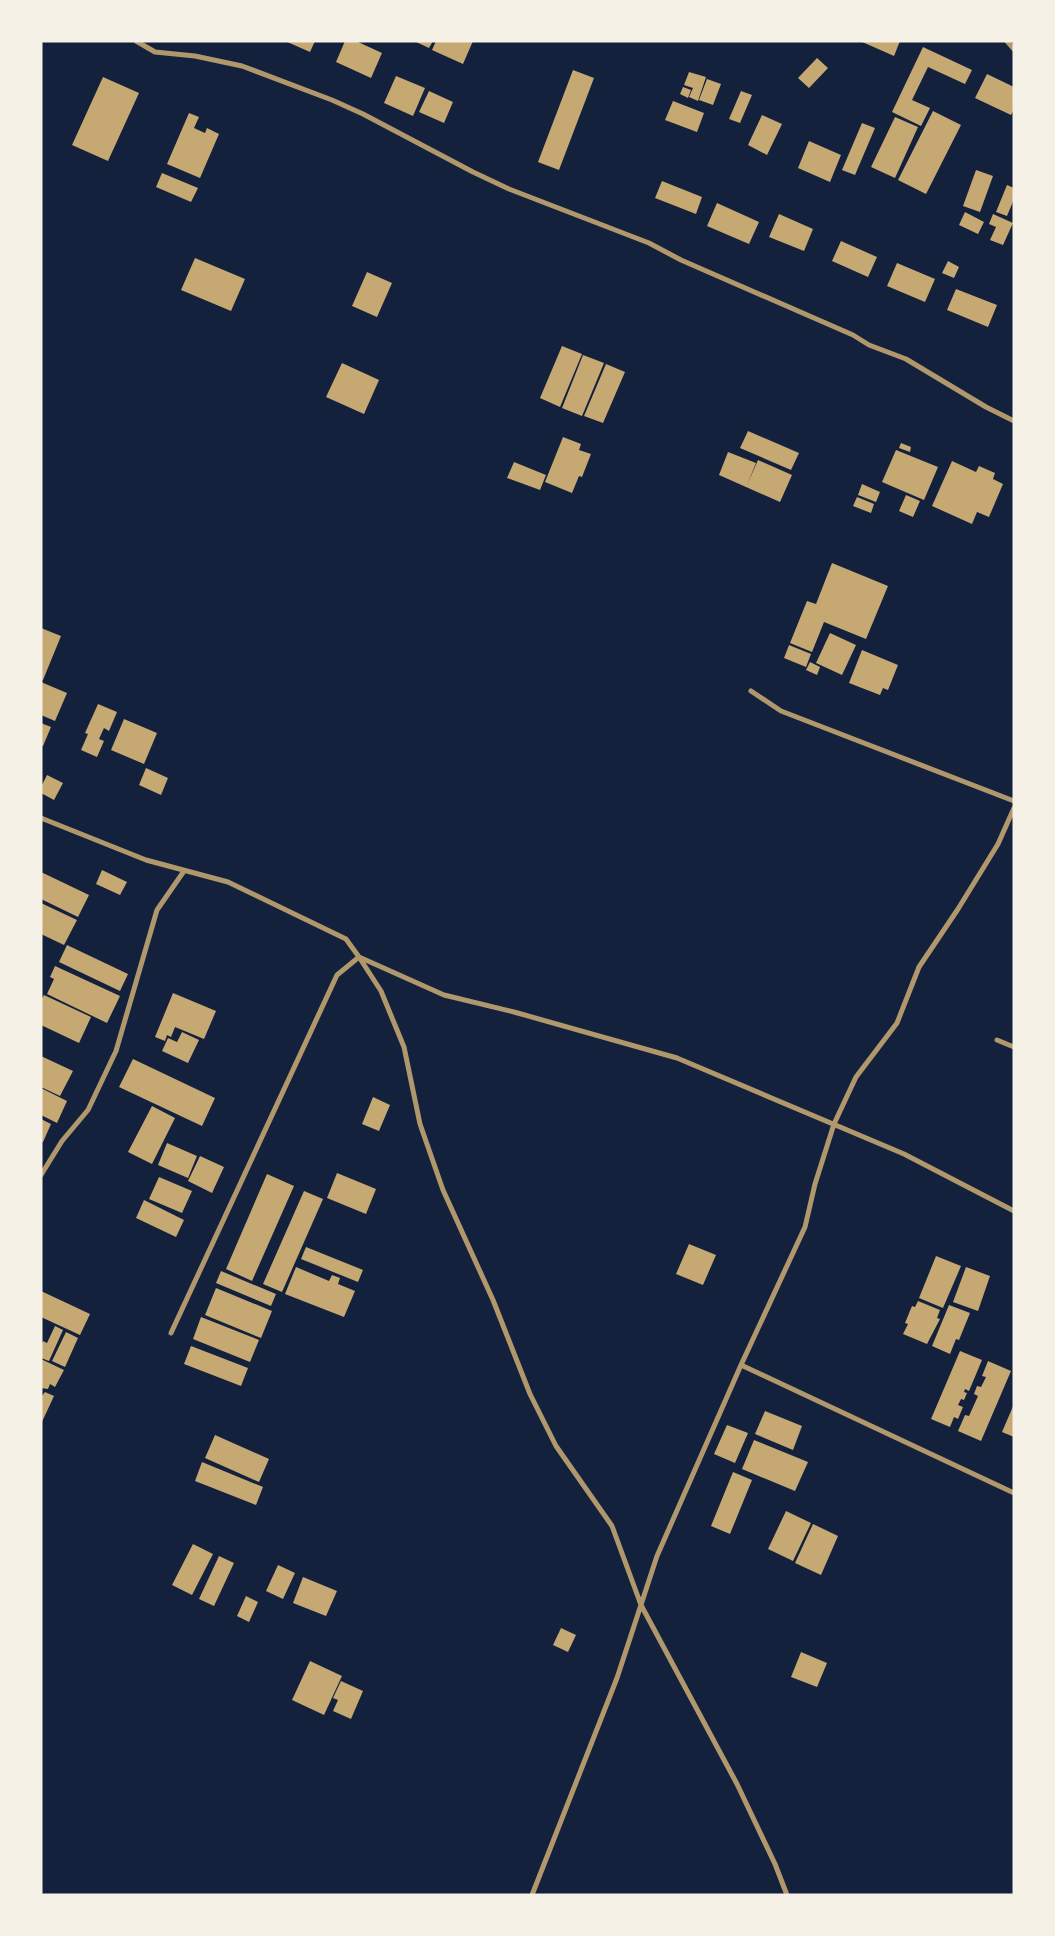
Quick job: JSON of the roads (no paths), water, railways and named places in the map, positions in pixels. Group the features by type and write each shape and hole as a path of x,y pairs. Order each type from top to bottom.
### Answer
{"street":[{"path":"136,41 155,52 195,56 242,66 332,100 363,114 482,176 649,243 681,260 853,335 868,345 906,359 986,407 1014,421"},
{"path":"1007,41 1014,49"},
{"path":"751,691 781,711 1014,802"},
{"path":"532,1895 617,1678 657,1556 741,1365 805,1227 815,1184 834,1124 856,1077 897,1023 918,967 958,909 998,844 1014,808"},
{"path":"41,818 146,860 228,882 346,939 359,957 381,991 404,1047 420,1124 443,1190 493,1300 530,1394 556,1446 612,1526 641,1605 737,1784 775,1864 787,1895"},
{"path":"41,1175 62,1141 88,1110 116,1052 157,910 184,871"},
{"path":"359,957 444,995 514,1012 677,1058 904,1154 1014,1211"},
{"path":"171,1333 338,975 359,957"},
{"path":"997,1040 1014,1047"},
{"path":"741,1365 1014,1493"}]}
